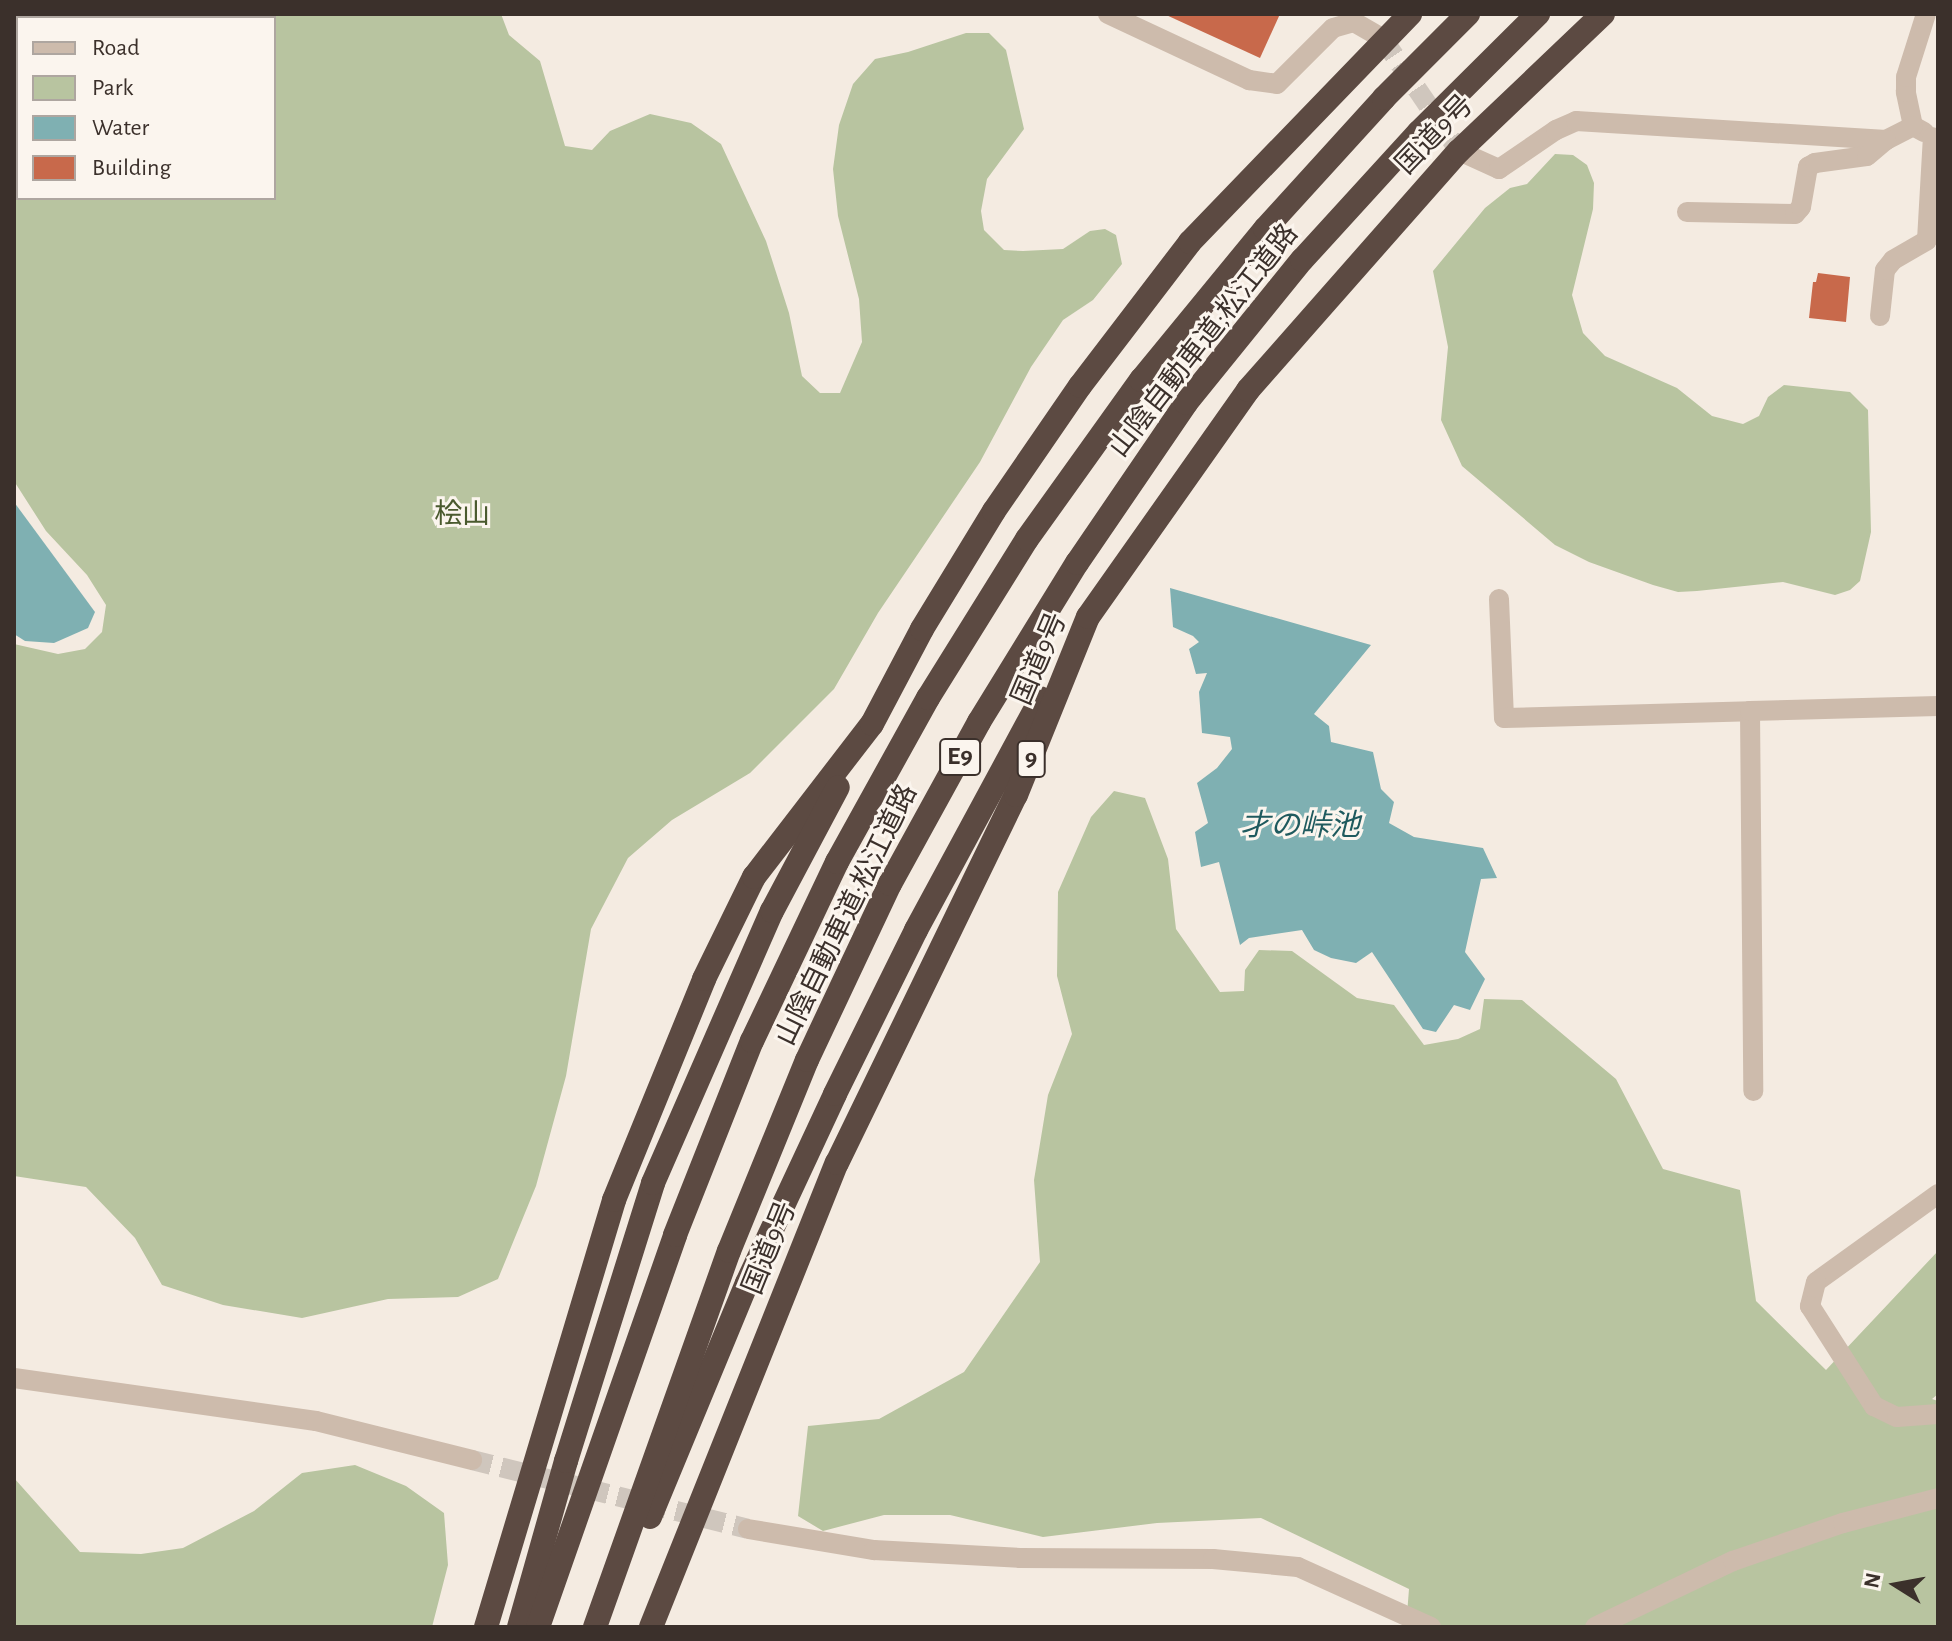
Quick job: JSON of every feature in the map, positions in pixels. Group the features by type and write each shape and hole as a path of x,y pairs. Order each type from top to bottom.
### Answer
{"highway":[{"path":"519,1627 566,1461 653,1183 772,911 922,629 994,511 1080,386 1190,242 1410,14"},
{"name":"山陰自動車道;松江道路","path":"538,1627 675,1235 752,1041 837,862 928,698 1027,539 1141,380 1265,229 1384,98 1468,14"},
{"name":"山陰自動車道;松江道路","path":"595,1627 729,1251 807,1060 890,884 979,722 1077,563 1186,403 1302,260 1419,132 1538,14"},
{"name":"国道9号","path":"651,1627 837,1163 1016,795 1088,617 1248,390 1459,151 1603,14"},
{"path":"607,1627 747,1283 835,1094 992,786 1088,617"},
{"path":"486,1627 549,1405 614,1200 704,979 754,877 872,724"}],"street":[{"path":"1108,14 1249,80 1277,84 1333,28 1354,22 1383,39"},
{"path":"1880,316 1885,270 1893,260 1927,240 1936,137 1913,126 1907,108 1906,77 1926,14"},
{"path":"1459,151 1499,169 1556,130 1576,121 1886,140"},
{"path":"1687,212 1795,214 1801,207 1808,167 1815,163 1867,156 1886,140 1913,126"},
{"path":"1499,599 1504,718 1938,706"},
{"path":"1750,711 1753,1091"},
{"path":"1938,1194 1816,1282 1810,1306 1874,1406 1897,1417 1938,1414"},
{"path":"14,1378 316,1421 472,1460"},
{"path":"1595,1627 1733,1561 1843,1523 1938,1498"},
{"path":"748,1529 874,1550 1020,1558 1213,1559 1298,1567 1431,1627"}],"green space":[{"name":"桧山","path":"501,14 509,35 540,61 565,146 592,150 610,131 650,114 691,123 721,144 766,241 789,313 802,376 820,393 840,393 862,342 859,299 838,216 833,169 839,125 853,84 875,59 966,33 989,33 1006,50 1024,129 987,179 981,211 984,230 1004,250 1023,251 1063,249 1090,231 1105,229 1116,235 1122,264 1093,300 1063,320 1031,367 980,462 878,613 834,689 750,773 672,820 628,858 591,929 566,1076 536,1186 498,1279 458,1297 388,1299 302,1318 223,1305 162,1285 135,1238 86,1187 14,1176 14,644 58,654 85,649 102,632 106,605 87,575 46,531 14,481 14,130 16,126 16,200 276,200 276,16 114,16"},
{"path":"1555,154 1573,155 1587,165 1594,183 1593,209 1572,295 1583,333 1605,356 1677,388 1712,416 1743,424 1759,416 1768,397 1784,385 1850,392 1868,410 1871,532 1860,581 1850,590 1835,595 1783,582 1678,592 1653,585 1589,562 1555,545 1462,466 1441,420 1448,347 1433,271 1485,208 1510,188 1527,184"},
{"path":"1114,791 1145,798 1168,859 1176,929 1220,992 1244,991 1245,970 1259,950 1292,951 1357,998 1394,1005 1424,1045 1458,1039 1480,1029 1484,999 1522,1000 1616,1079 1663,1169 1740,1190 1756,1301 1826,1370 1938,1251 1938,1394 1932,1399 1938,1401 1938,1627 1406,1627 1409,1589 1261,1518 1157,1523 1043,1537 950,1515 884,1515 823,1531 798,1516 808,1426 879,1419 964,1372 1040,1262 1034,1180 1048,1095 1072,1034 1057,976 1058,892 1091,817"},
{"path":"355,1465 406,1486 444,1513 448,1565 432,1627 14,1627 14,1478 80,1552 141,1554 183,1548 254,1511 302,1473"}],"water":[{"path":"14,502 95,612 88,628 54,643 25,641 14,634"},
{"name":"才の峠池","path":"1170,588 1371,645 1314,714 1329,726 1331,742 1373,752 1381,789 1394,802 1389,823 1414,837 1483,848 1497,878 1481,879 1465,952 1485,979 1470,1010 1454,1005 1436,1032 1423,1029 1372,952 1356,963 1331,958 1314,950 1302,930 1249,938 1240,945 1219,862 1201,867 1195,832 1208,823 1197,783 1217,768 1232,749 1230,737 1202,733 1199,692 1207,673 1196,674 1189,649 1199,642 1173,627"}],"building":[{"path":"1164,14 1280,14 1260,58"},
{"path":"1818,273 1850,277 1846,322 1809,318 1813,282 1816,282"}],"tunnel":[{"path":"1383,39 1459,151"},
{"path":"472,1460 748,1529"}]}
